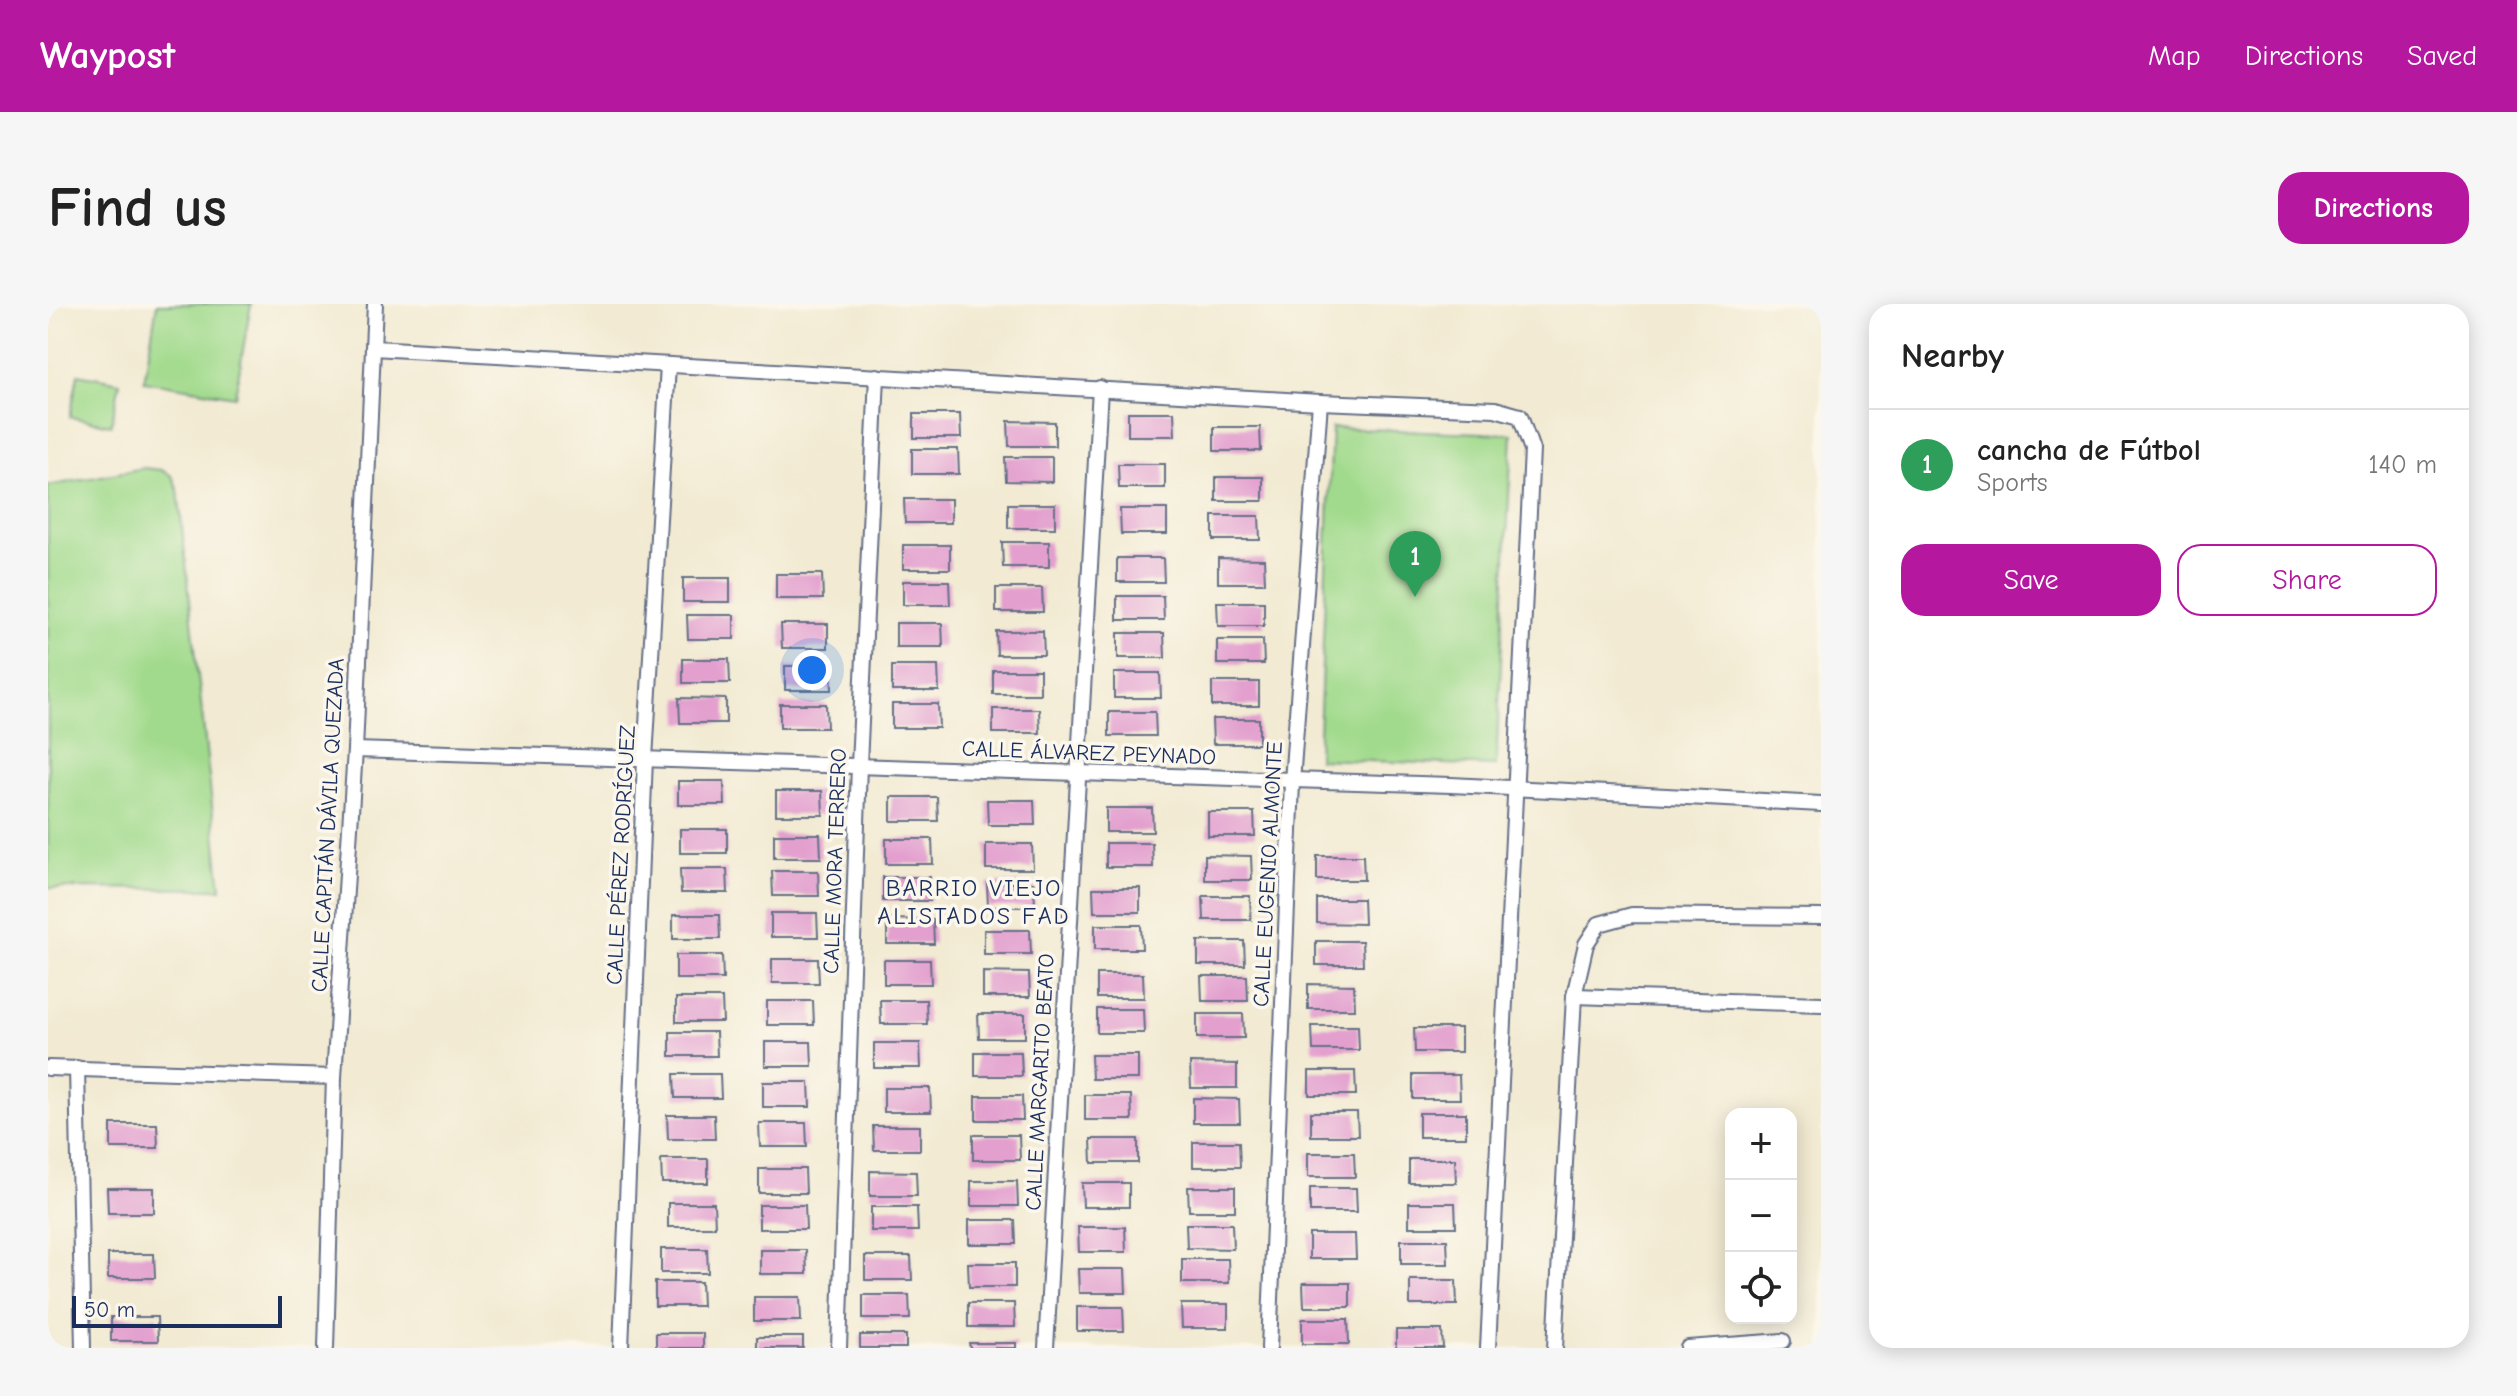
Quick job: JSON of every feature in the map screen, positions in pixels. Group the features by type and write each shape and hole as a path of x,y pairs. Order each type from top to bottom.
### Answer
{"lane":[{"name":"CALLE CAPITÁN DÁVILA QUEZADA","path":"326,1348 334,1077 355,750 375,304"},
{"path":"373,348 1320,402 1495,409 1520,416 1532,450 1488,1348"},
{"name":"CALLE PÉREZ RODRÍGUEZ","path":"621,1348 645,759 668,365"},
{"name":"CALLE MORA TERRERO","path":"839,1348 859,765 877,376"},
{"name":"CALLE MARGARITO BEATO","path":"1046,1348 1100,388"},
{"name":"CALLE EUGENIO ALMONTE","path":"1269,1348 1292,782 1320,402"},
{"name":"CALLE ÁLVAREZ PEYNADO","path":"355,750 1515,789 1821,804"},
{"path":"1555,1348 1574,996 1586,944 1599,924 1632,915 1821,917"},
{"path":"1574,996 1821,1004"},
{"path":"48,1068 334,1077"},
{"path":"77,1068 83,1348"},
{"path":"1688,1348 1783,1341"}],"green space":[{"path":"157,304 251,304 235,396 144,381"},
{"path":"78,374 120,382 111,425 70,417"},
{"path":"1332,428 1512,434 1496,766 1318,759"},
{"path":"144,468 161,470 172,476 178,490 221,889 48,888 48,486"}],"building":[{"path":"1128,412 1174,412 1175,436 1128,436"},
{"path":"914,414 960,414 961,438 914,438"},
{"path":"1008,421 1055,422 1055,446 1009,446"},
{"path":"1214,427 1260,427 1261,451 1214,451"},
{"path":"912,449 958,449 959,474 912,474"},
{"path":"1005,457 1052,457 1052,482 1006,481"},
{"path":"1118,464 1165,464 1165,488 1119,488"},
{"path":"1216,477 1263,477 1263,501 1216,501"},
{"path":"904,499 951,499 951,523 905,523"},
{"path":"1008,504 1055,504 1055,528 1008,528"},
{"path":"1120,509 1167,509 1167,534 1121,534"},
{"path":"1213,516 1259,516 1260,540 1213,540"},
{"path":"1002,542 1049,542 1049,567 1003,567"},
{"path":"903,545 950,545 950,569 903,569"},
{"path":"1117,558 1163,558 1164,582 1117,582"},
{"path":"1218,558 1264,559 1265,583 1218,583"},
{"path":"776,574 822,574 823,599 776,599"},
{"path":"683,578 730,578 730,602 683,602"},
{"path":"903,581 949,581 950,605 903,605"},
{"path":"996,588 1042,588 1043,612 996,612"},
{"path":"1117,596 1163,596 1164,620 1117,620"},
{"path":"1217,602 1264,602 1264,626 1218,626"},
{"path":"687,615 734,615 734,639 688,639"},
{"path":"896,623 942,623 943,647 896,647"},
{"path":"781,624 828,624 828,648 782,648"},
{"path":"996,631 1043,631 1044,655 997,655"},
{"path":"1118,633 1164,633 1165,658 1118,658"},
{"path":"1217,640 1263,640 1264,664 1217,664"},
{"path":"683,659 729,659 730,683 683,683"},
{"path":"785,666 831,666 832,690 785,690"},
{"path":"892,666 938,666 939,691 892,691"},
{"path":"993,670 1040,670 1040,694 993,694"},
{"path":"1114,673 1160,673 1161,698 1114,698"},
{"path":"1212,682 1259,682 1259,706 1212,706"},
{"path":"679,698 726,699 726,723 680,723"},
{"path":"780,704 826,704 827,728 780,728"},
{"path":"892,704 938,704 939,728 892,728"},
{"path":"993,709 1039,709 1040,733 993,733"},
{"path":"1109,712 1155,712 1156,736 1109,736"},
{"path":"1212,719 1259,719 1259,744 1213,744"},
{"path":"678,781 724,781 725,805 678,805"},
{"path":"776,791 822,791 823,815 776,815"},
{"path":"891,797 937,797 938,821 891,821"},
{"path":"987,800 1034,800 1035,825 988,825"},
{"path":"1106,808 1152,808 1153,832 1106,832"},
{"path":"1208,812 1254,812 1255,836 1208,836"},
{"path":"680,829 727,829 727,853 680,853"},
{"path":"774,834 820,834 821,858 774,858"},
{"path":"886,839 932,839 933,864 886,864"},
{"path":"1106,843 1152,843 1153,867 1106,867"},
{"path":"986,844 1032,844 1033,869 986,869"},
{"path":"1205,855 1251,856 1252,880 1205,880"},
{"path":"1317,856 1363,856 1364,880 1317,880"},
{"path":"680,869 727,869 728,893 681,893"},
{"path":"772,871 818,871 819,896 773,896"},
{"path":"883,877 930,877 930,901 883,901"},
{"path":"987,883 1034,883 1035,907 988,907"},
{"path":"1093,888 1140,888 1140,912 1094,912"},
{"path":"1203,896 1250,896 1251,920 1204,920"},
{"path":"1317,899 1363,899 1364,924 1317,923"},
{"path":"771,913 817,913 818,937 771,937"},
{"path":"673,915 719,915 720,939 673,939"},
{"path":"887,919 933,920 934,944 887,944"},
{"path":"1095,925 1141,925 1142,949 1095,949"},
{"path":"984,930 1030,930 1031,954 984,954"},
{"path":"1198,941 1244,941 1245,965 1198,965"},
{"path":"1316,941 1362,941 1363,965 1316,965"},
{"path":"676,955 722,955 723,979 676,979"},
{"path":"772,959 818,959 819,983 772,983"},
{"path":"884,960 930,960 931,984 884,984"},
{"path":"983,972 1029,973 1030,997 983,997"},
{"path":"1097,974 1143,974 1144,998 1097,998"},
{"path":"1201,976 1247,976 1248,1001 1202,1001"},
{"path":"1308,984 1354,985 1355,1009 1308,1009"},
{"path":"676,998 722,998 723,1022 676,1022"},
{"path":"880,1000 926,1000 927,1024 881,1024"},
{"path":"767,1001 813,1001 814,1025 767,1025"},
{"path":"1097,1009 1143,1009 1144,1033 1097,1033"},
{"path":"978,1014 1025,1014 1025,1038 979,1038"},
{"path":"1197,1014 1243,1014 1244,1038 1197,1038"},
{"path":"1312,1026 1358,1026 1359,1050 1313,1050"},
{"path":"1414,1028 1461,1028 1461,1052 1415,1052"},
{"path":"670,1032 716,1032 717,1056 670,1056"},
{"path":"765,1042 811,1042 812,1066 765,1066"},
{"path":"874,1043 920,1043 921,1068 874,1068"},
{"path":"975,1052 1021,1052 1022,1076 975,1076"},
{"path":"1091,1055 1138,1055 1138,1079 1092,1079"},
{"path":"1190,1063 1237,1064 1237,1088 1191,1088"},
{"path":"1309,1071 1355,1071 1356,1095 1309,1095"},
{"path":"674,1074 720,1074 721,1098 675,1098"},
{"path":"1413,1075 1459,1075 1460,1099 1413,1099"},
{"path":"763,1082 809,1082 810,1107 763,1107"},
{"path":"884,1088 930,1088 931,1112 884,1112"},
{"path":"1085,1095 1131,1095 1132,1120 1085,1120"},
{"path":"976,1096 1022,1096 1023,1120 976,1120"},
{"path":"1193,1098 1239,1099 1240,1123 1193,1123"},
{"path":"1311,1112 1357,1112 1358,1136 1311,1136"},
{"path":"1419,1113 1466,1113 1466,1137 1419,1137"},
{"path":"667,1115 714,1115 715,1139 668,1139"},
{"path":"759,1123 806,1123 807,1147 760,1147"},
{"path":"111,1124 157,1124 158,1148 111,1148"},
{"path":"873,1126 920,1126 920,1150 874,1150"},
{"path":"973,1135 1019,1135 1020,1160 973,1160"},
{"path":"1091,1139 1138,1139 1138,1163 1092,1163"},
{"path":"1193,1142 1239,1142 1240,1167 1193,1167"},
{"path":"1308,1153 1354,1153 1355,1177 1308,1177"},
{"path":"661,1159 708,1159 708,1183 662,1183"},
{"path":"1409,1159 1455,1159 1456,1183 1409,1183"},
{"path":"759,1169 805,1169 806,1193 759,1193"},
{"path":"870,1171 916,1172 917,1196 870,1196"},
{"path":"971,1181 1017,1181 1018,1206 971,1206"},
{"path":"1082,1183 1129,1183 1129,1207 1083,1207"},
{"path":"1188,1187 1235,1187 1235,1211 1189,1211"},
{"path":"107,1188 154,1188 154,1213 108,1213"},
{"path":"1310,1188 1356,1188 1357,1212 1310,1212"},
{"path":"668,1203 714,1203 715,1227 668,1227"},
{"path":"1409,1203 1455,1203 1456,1227 1409,1227"},
{"path":"759,1205 805,1205 806,1229 759,1229"},
{"path":"871,1207 917,1207 918,1231 871,1231"},
{"path":"969,1220 1015,1220 1016,1244 969,1244"},
{"path":"1186,1224 1232,1224 1233,1249 1187,1248"},
{"path":"1078,1227 1125,1227 1126,1252 1079,1252"},
{"path":"1309,1234 1355,1234 1356,1259 1309,1259"},
{"path":"1401,1240 1447,1240 1448,1264 1401,1264"},
{"path":"661,1249 707,1249 708,1273 661,1273"},
{"path":"760,1250 806,1250 807,1274 760,1274"},
{"path":"108,1254 154,1254 155,1278 108,1278"},
{"path":"865,1256 911,1256 912,1280 865,1280"},
{"path":"1182,1259 1228,1259 1229,1283 1182,1283"},
{"path":"968,1263 1015,1263 1015,1287 969,1287"},
{"path":"1078,1269 1125,1269 1126,1293 1079,1293"},
{"path":"1410,1280 1456,1280 1457,1305 1410,1305"},
{"path":"655,1282 701,1282 702,1306 655,1306"},
{"path":"1303,1283 1350,1283 1350,1307 1304,1307"},
{"path":"863,1295 909,1295 910,1319 863,1319"},
{"path":"754,1297 800,1297 801,1321 754,1321"},
{"path":"968,1303 1014,1303 1015,1327 968,1327"},
{"path":"1181,1304 1228,1304 1228,1328 1182,1328"},
{"path":"1077,1307 1123,1307 1124,1331 1077,1331"},
{"path":"111,1317 157,1317 158,1341 111,1341"},
{"path":"1302,1319 1348,1319 1349,1344 1302,1344"},
{"path":"1396,1330 1442,1330 1443,1348 1396,1348"},
{"path":"656,1333 703,1333 703,1348 656,1348"},
{"path":"860,1335 906,1335 906,1348 860,1348"},
{"path":"757,1337 803,1337 803,1348 757,1348"},
{"path":"969,1343 1016,1343 1016,1348 970,1348"}],"place":[{"name":"cancha de Fútbol","path":"1415,597"}],"district":[{"name":"BARRIO VIEJO ALISTADOS FAD","path":"974,902"}]}
